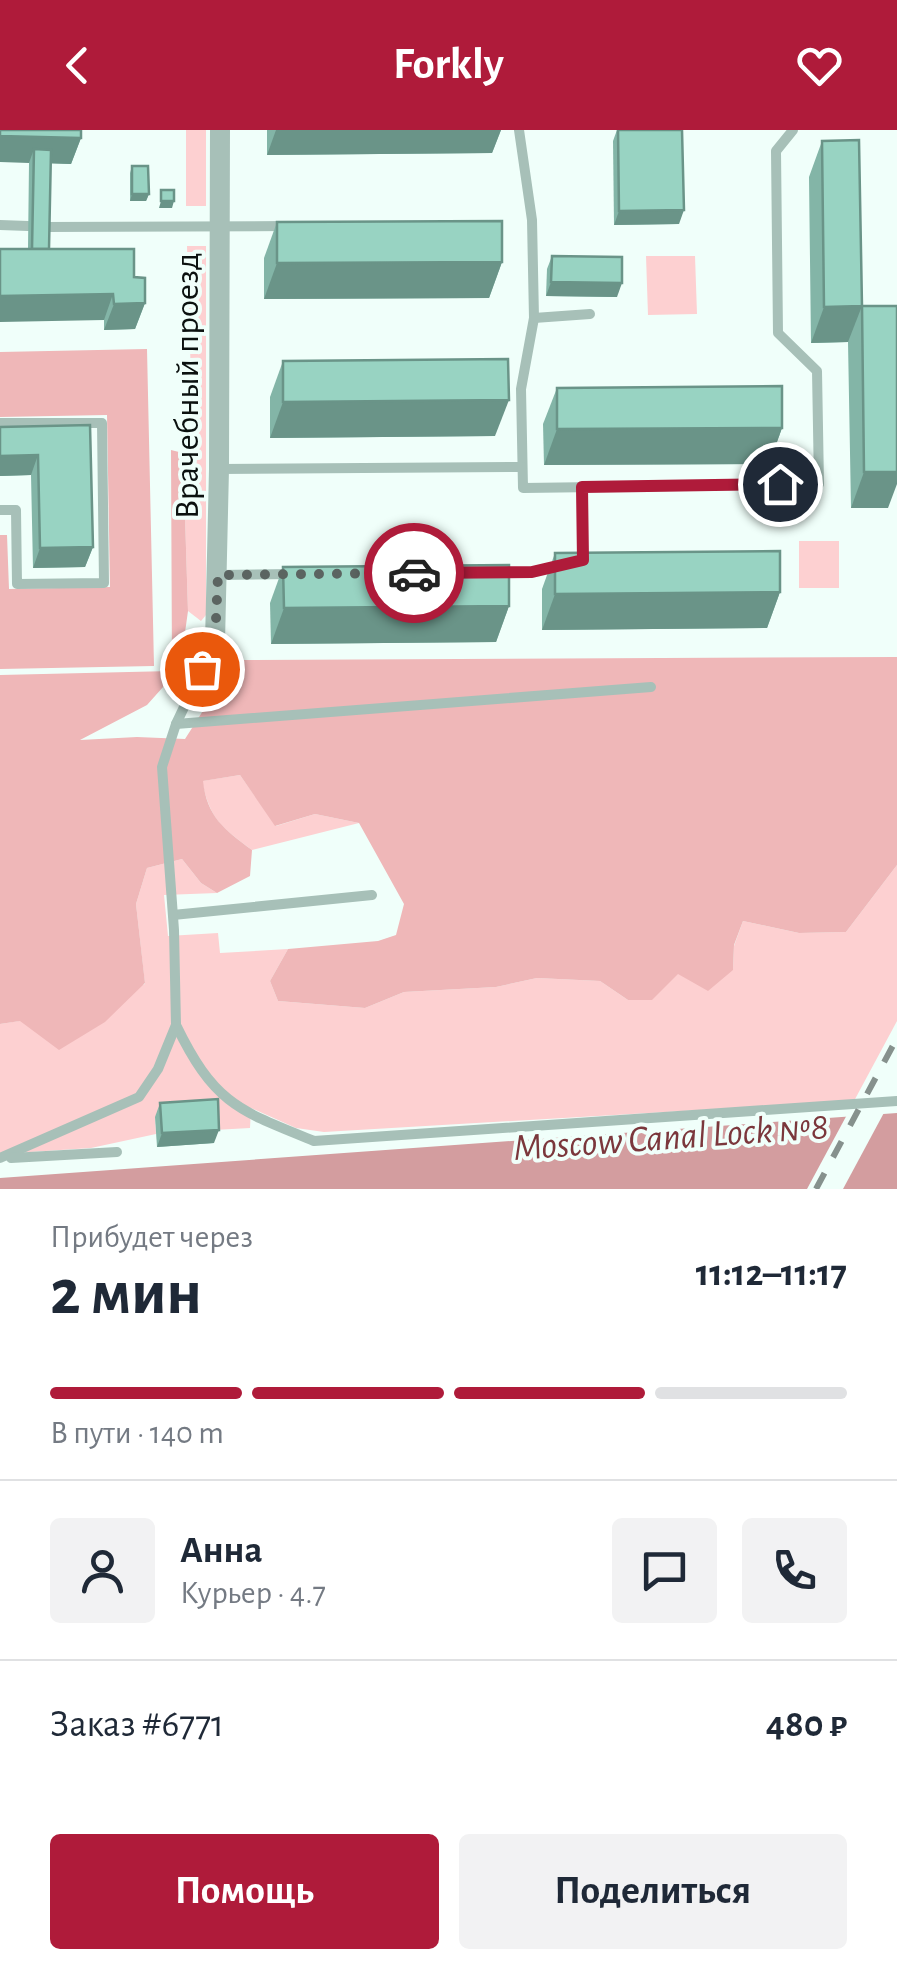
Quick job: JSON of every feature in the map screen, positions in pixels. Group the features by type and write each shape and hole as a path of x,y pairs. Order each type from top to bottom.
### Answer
{"street":[{"name":"Врачебный проезд","path":"215,642 220,469 220,130"}],"lane":[{"path":"519,130 532,220 534,318 522,390 523,488 819,484 817,371 778,333 776,151 793,130"},
{"path":"0,225 28,226"},
{"path":"45,227 298,226"},
{"path":"534,318 590,314"},
{"path":"0,424 102,423 104,584 17,584 16,510 0,510"},
{"path":"220,469 522,466"},
{"path":"582,487 583,560"},
{"path":"494,572 532,572 583,560 601,560"},
{"path":"218,575 303,574"},
{"path":"215,642 176,724 162,767 176,1025 194,1063 216,1090 250,1115 314,1141 897,1102"},
{"path":"176,724 651,687"},
{"path":"173,915 372,895"},
{"path":"0,1158 139,1097 158,1069 176,1025"},
{"path":"0,1158 116,1152"}],"shaded area":[{"path":"186,130 206,130 206,206 186,206"},
{"path":"187,246 206,246 206,615 201,621 188,611 183,453 193,445"},
{"path":"646,256 695,256 697,314 648,315"},
{"path":"147,349 154,666 0,669 0,535 7,535 9,589 110,587 107,415 0,417 0,352"},
{"path":"171,450 183,453 188,611 180,668 147,705 80,740 185,739 208,703 208,679 214,664 232,660 897,657 897,865 846,932 799,933 743,921 734,945 733,970 708,991 678,974 652,1000 628,1000 600,981 537,978 496,987 404,992 365,1008 278,1001 270,981 288,949 378,941 396,935 404,904 359,823 315,814 275,826 240,775 203,781 208,804 218,821 252,850 250,876 217,893 201,883 182,859 147,868 136,904 145,983 105,1022 59,1050 20,1021 0,1024 0,675 172,671"},
{"path":"799,541 839,541 839,588 799,588"},
{"path":"240,775 276,826 315,814 359,823 252,850 218,821 202,781"},
{"path":"182,859 201,883 217,893 164,895 168,936 218,933 220,953 288,949 270,981 278,1001 365,1008 404,992 496,987 537,978 600,981 628,1000 678,973 733,970 734,946 743,921 799,933 846,932 897,865 897,1021 854,1101 324,1132 296,1128 251,1108 250,1128 214,1130 155,1117 156,1134 91,1148 0,1154 0,1024 145,984 136,904 147,868"}],"water":[{"name":"Moscow Canal Lock №8","path":"897,1113 897,1189 0,1189 0,1178"}],"pier":[{"path":"886,1109 843,1189 807,1189 849,1111"}],"building":[{"path":"0,130 81,130 81,138 0,136"},
{"path":"618,130 682,130 684,210 619,211"},
{"path":"859,140 862,306 824,307 822,141"},
{"path":"34,149 51,150 49,249 32,249"},
{"path":"132,166 148,166 149,194 132,194"},
{"path":"161,190 174,190 174,201 161,201"},
{"path":"502,221 502,262 277,263 277,222"},
{"path":"0,249 134,249 134,277 145,278 145,303 114,304 113,294 0,296"},
{"path":"552,256 622,257 622,283 551,282"},
{"path":"862,306 897,306 897,472 864,472"},
{"path":"508,359 509,400 283,402 283,361"},
{"path":"782,386 782,428 557,429 557,388"},
{"path":"90,425 93,547 40,548 38,455 0,456 0,427"},
{"path":"780,551 780,592 555,594 555,553"},
{"path":"509,565 509,606 284,608 283,567"},
{"path":"218,1099 219,1130 162,1133 160,1103"}],"railway":[{"path":"816,1189 897,1038"}],"way so far":[{"path":"202,669 215,642 218,575 414,573"}],"route":[{"path":"414,573 532,572 583,560 582,487 780,484"}]}
